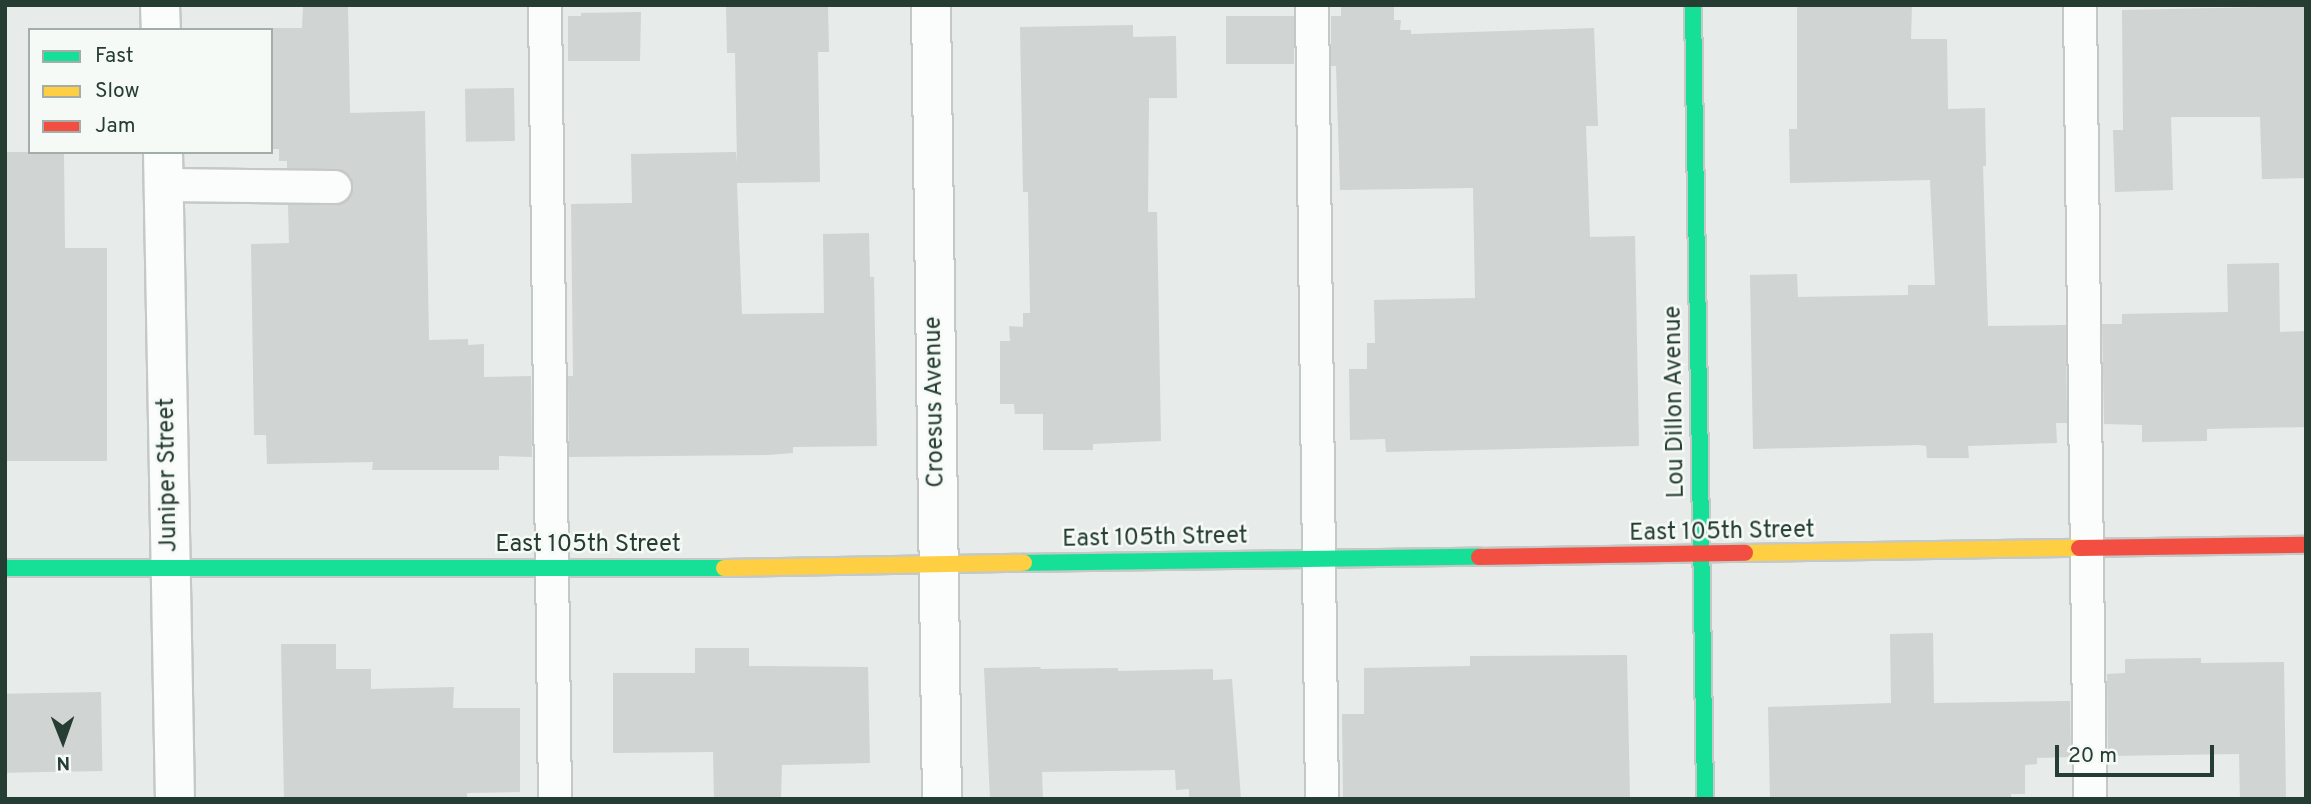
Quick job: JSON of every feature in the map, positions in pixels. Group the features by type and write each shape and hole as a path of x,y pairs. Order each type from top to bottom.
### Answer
{"street":[{"path":"160,5 160,28"},
{"name":"Croesus Avenue","path":"931,5 942,799"},
{"name":"Lou Dillon Avenue","path":"1693,5 1705,799"},
{"name":"Juniper Street","path":"163,169 175,799"},
{"name":"East 105th Street","path":"5,568 171,566 553,570 1701,556 2306,545"}],"lane":[{"path":"545,5 555,799"},
{"path":"1312,5 1322,799"},
{"path":"2080,5 2090,799"},
{"path":"163,169 335,187"}],"building":[{"path":"303,5 348,5 350,113 425,111 429,340 468,339 468,345 484,344 484,377 531,376 532,457 499,456 499,470 372,470 373,462 267,464 266,435 254,435 251,244 289,243 288,205 343,203 350,197 353,188 351,177 344,171 287,168 287,161 279,161 279,149 273,149 273,28 302,28"},
{"path":"726,5 828,5 829,52 818,52 820,182 737,183 742,314 824,313 823,234 869,233 870,277 874,277 877,446 793,447 793,453 768,455 569,457 568,376 573,376 571,204 632,203 631,154 736,152 737,164 735,53 727,53"},
{"path":"1341,5 1394,5 1394,20 1401,20 1400,30 1411,30 1411,34 1594,28 1598,126 1586,126 1590,237 1635,236 1639,446 1386,452 1385,439 1350,440 1349,369 1367,369 1367,343 1375,343 1374,300 1475,298 1473,188 1340,190 1336,66 1331,66 1331,16 1341,16"},
{"path":"1797,5 1912,5 1911,39 1947,39 1948,109 1985,108 1986,166 1983,166 1988,326 2066,325 2067,423 2056,423 2057,443 1968,446 1969,458 1927,458 1926,446 1919,445 1753,449 1750,275 1797,274 1798,297 1908,295 1908,285 1935,285 1930,180 1790,183 1789,129 1797,129"},
{"path":"2306,6 2306,178 2262,179 2260,117 2171,117 2173,190 2115,192 2113,130 2123,130 2122,10"},
{"path":"641,12 640,61 568,61 568,16 581,16 581,13"},
{"path":"1226,16 1294,16 1294,64 1226,64"},
{"path":"1133,25 1133,37 1176,36 1177,98 1149,98 1148,212 1157,212 1161,441 1093,444 1093,450 1043,450 1043,414 1015,414 1014,404 1000,404 1000,341 1010,341 1009,326 1023,327 1023,313 1030,313 1028,192 1023,192 1020,27"},
{"path":"514,88 515,141 466,142 465,89"},
{"path":"5,152 64,154 65,248 107,248 107,461 5,461"},
{"path":"2279,263 2280,332 2306,331 2306,427 2207,429 2207,441 2142,442 2142,425 2104,424 2102,324 2122,324 2122,314 2228,312 2227,264"},
{"path":"1933,633 1934,703 2070,701 2071,757 2037,758 2037,764 2025,765 2025,794 2011,794 2011,799 1770,799 1768,707 1891,703 1890,634"},
{"path":"281,644 336,644 336,669 371,669 371,689 454,687 453,708 520,708 520,792 467,793 467,799 284,799"},
{"path":"695,648 749,648 749,666 868,667 870,763 782,765 781,799 714,799 713,752 613,753 613,673 695,673"},
{"path":"1627,655 1630,799 1343,799 1342,714 1364,714 1364,668 1470,666 1470,656"},
{"path":"2201,658 2201,663 2284,662 2286,799 2240,799 2239,754 2108,756 2107,674 2125,673 2125,659"},
{"path":"984,668 1118,668 1118,671 1213,669 1213,680 1232,679 1241,799 1189,799 1189,789 1176,790 1175,770 1042,772 1043,799 990,799"},
{"path":"101,692 102,771 6,773 5,694"}],"traffic: fast":[{"path":"1693,5 1705,799"},
{"path":"1024,563 1479,557"},
{"path":"5,568 724,568"}],"traffic: slow":[{"path":"1745,553 2079,548"},
{"path":"724,568 1024,563"}],"traffic: jam":[{"path":"2079,548 2306,545"},
{"path":"1479,557 1745,553"}]}
